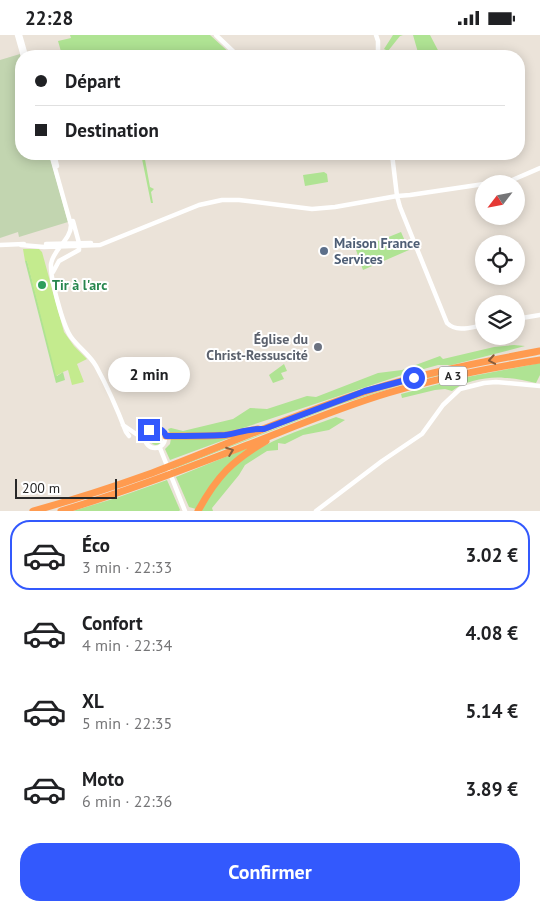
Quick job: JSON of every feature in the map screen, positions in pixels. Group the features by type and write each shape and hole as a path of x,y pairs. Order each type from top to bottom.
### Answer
{"highway":[{"name":"A 3","path":"184,465 264,429 374,389 453,368 540,351"},
{"name":"A 3","path":"61,511 344,407 409,387 495,367 540,359"},
{"path":"166,436 227,435 256,428 264,429"},
{"path":"198,511 226,470 236,461 266,442 274,434"},
{"name":"A 3","path":"33,511 152,477"}],"street":[{"path":"19,35 23,50"},
{"path":"216,35 232,50"},
{"path":"376,35 378,50"},
{"path":"52,273 60,261 79,250 55,160"},
{"path":"55,160 71,225 64,246 57,250 51,265 66,331 89,356 96,367 122,425 129,436"},
{"path":"393,160 397,196 447,323 451,327 458,329 475,326"},
{"path":"524,175 540,168"},
{"path":"0,245 64,246 110,242 199,205 222,200 239,200 312,209 475,185"},
{"path":"64,246 70,252 75,253"},
{"path":"525,318 540,315"},
{"path":"316,511 382,461 422,434 443,405 460,389 496,382 540,386"},
{"path":"122,425 145,438"},
{"path":"155,428 162,431 166,436 165,443 160,448 153,449 146,443 147,432 151,429 155,428"},
{"path":"160,448 185,511"}],"green space":[{"path":"70,35 210,35 226,50 61,50 58,41 71,38"},
{"path":"393,35 403,35 389,50 384,49"},
{"path":"413,35 430,35 438,50 417,50"},
{"path":"15,56 15,160 51,160 68,222 19,237 18,232 0,238 0,60"},
{"path":"142,160 145,160 150,187 154,189 151,192 153,203 151,203"},
{"path":"324,172 327,174 328,182 305,186 303,175"},
{"path":"401,232 409,250 363,270 356,250"},
{"path":"23,249 39,249 42,252 64,332 87,359 77,364 84,382 72,385 68,370 56,376"},
{"path":"27,260 57,376 63,372 65,380 56,383 25,261"},
{"path":"525,346 452,365 438,365 399,376 243,428 221,433 170,433 168,429 183,431 233,419 250,408 267,409 307,396 316,397 378,373 402,370 440,356 443,359 494,347"},
{"path":"540,363 540,375 536,383 513,378 492,378 463,384 452,391 445,389 435,390 402,398 401,394 462,378"},
{"path":"284,364 287,371 281,373 284,379 273,383 269,375"},
{"path":"460,370 404,384 338,405 173,469 341,403 419,379"},
{"path":"336,417 345,420 329,430 303,435 285,444 278,443 278,450 267,451 245,465 212,508 213,511 200,511 221,479 245,457 289,434"},
{"path":"154,433 158,433 162,439 158,445 154,445 150,441 150,437"},
{"path":"235,436 170,460 165,449 170,444 171,438"},
{"path":"255,445 237,457 196,509 189,507 176,477"},
{"path":"167,480 179,511 73,511 116,498"}],"place":[{"name":"Maison France Services","path":"324,251"},
{"name":"Tir à l'arc","path":"42,285"},
{"name":"Église du Christ-Ressuscité","path":"318,347"}],"route":[{"path":"149,430 158,428 166,436 205,436 227,435 256,428 264,429 365,391 414,378"}]}
